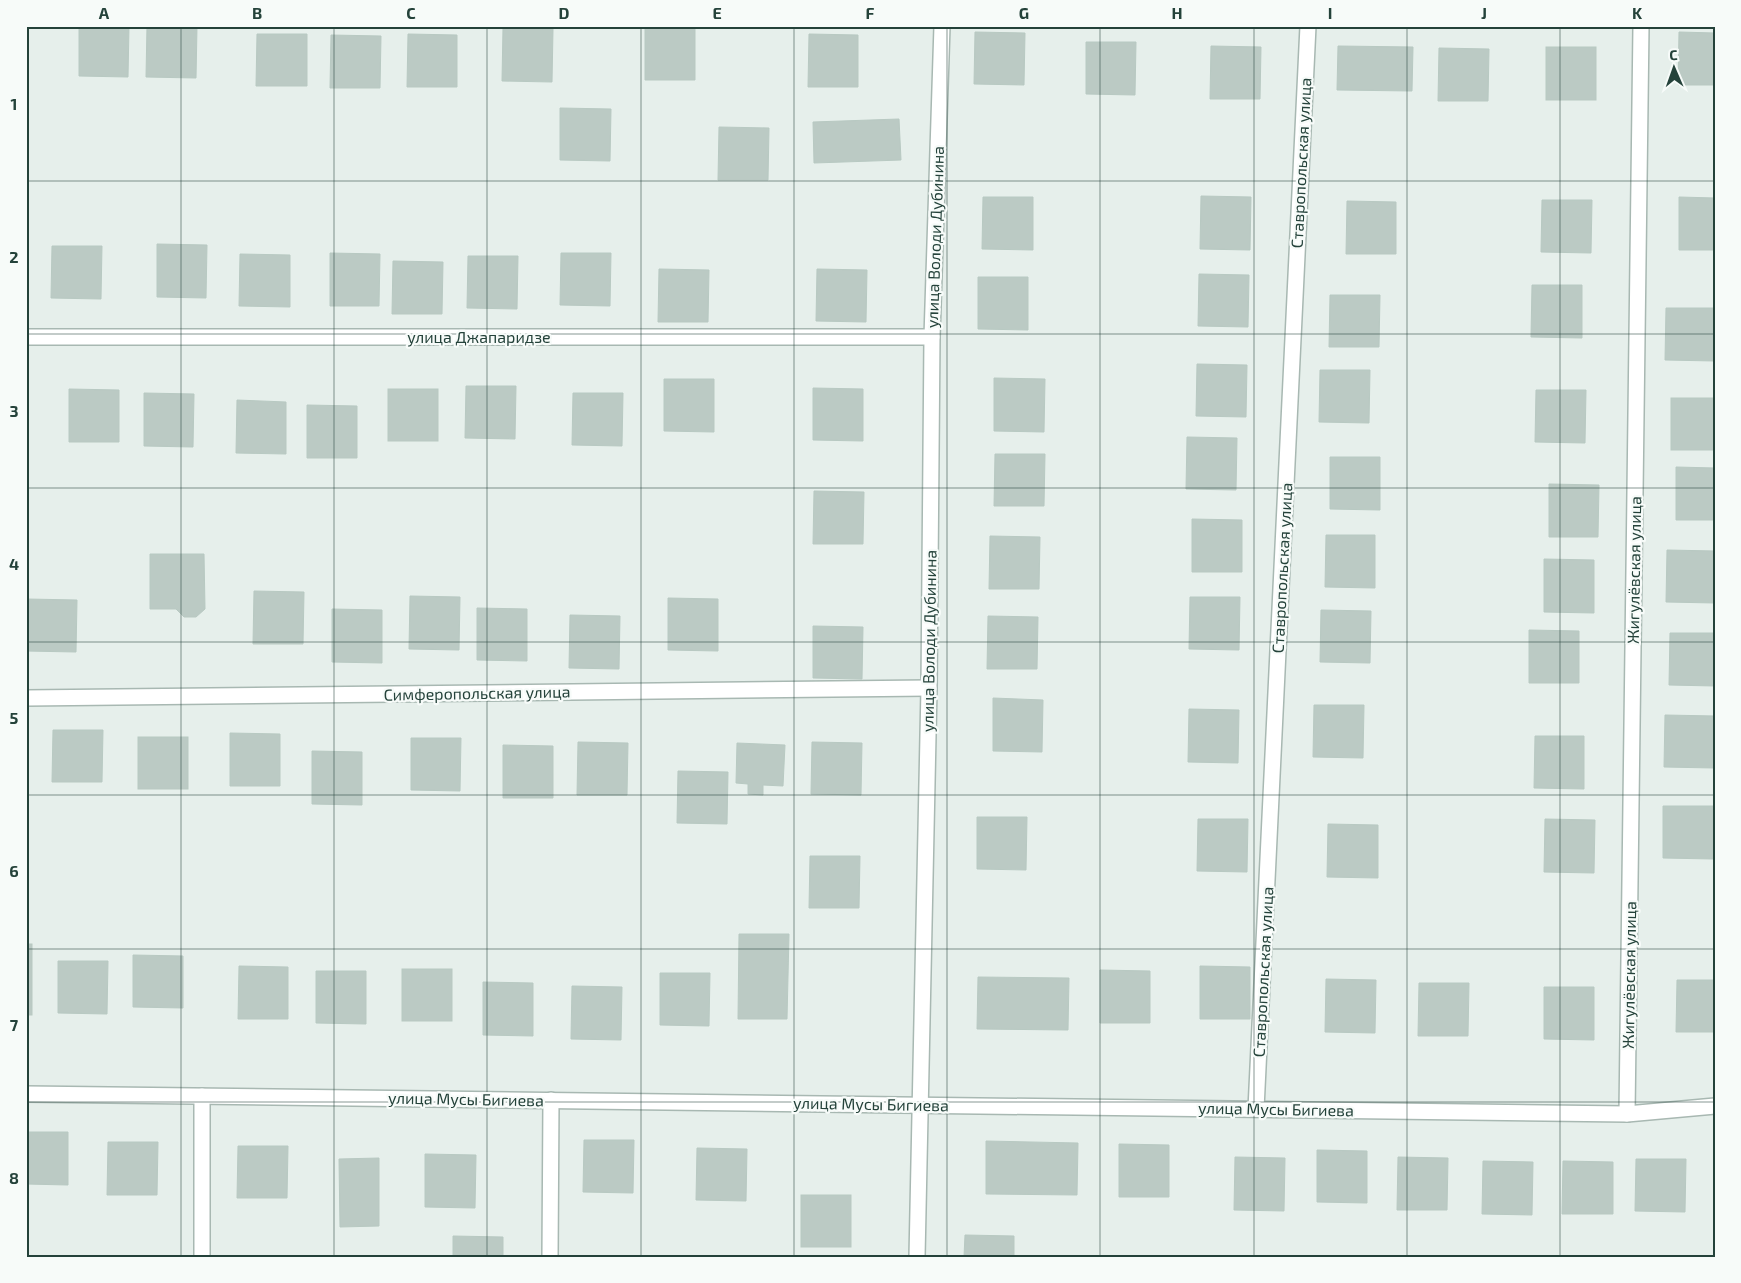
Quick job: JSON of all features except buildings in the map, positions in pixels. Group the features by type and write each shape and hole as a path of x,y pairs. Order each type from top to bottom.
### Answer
{"street":[{"name":"улица Володи Дубинина","path":"917,1257 928,688 932,337 942,26"},
{"name":"Ставропольская улица","path":"1256,1109 1308,26"},
{"name":"Жигулёвская улица","path":"1627,1114 1641,26"},
{"name":"улица Джапаридзе","path":"26,337 932,337"},
{"name":"Симферопольская улица","path":"26,698 928,688"},
{"name":"улица Мусы Бигиева","path":"26,1094 1627,1114 1715,1106"},
{"path":"202,1096 202,1257"},
{"path":"550,1257 551,1100"}]}
